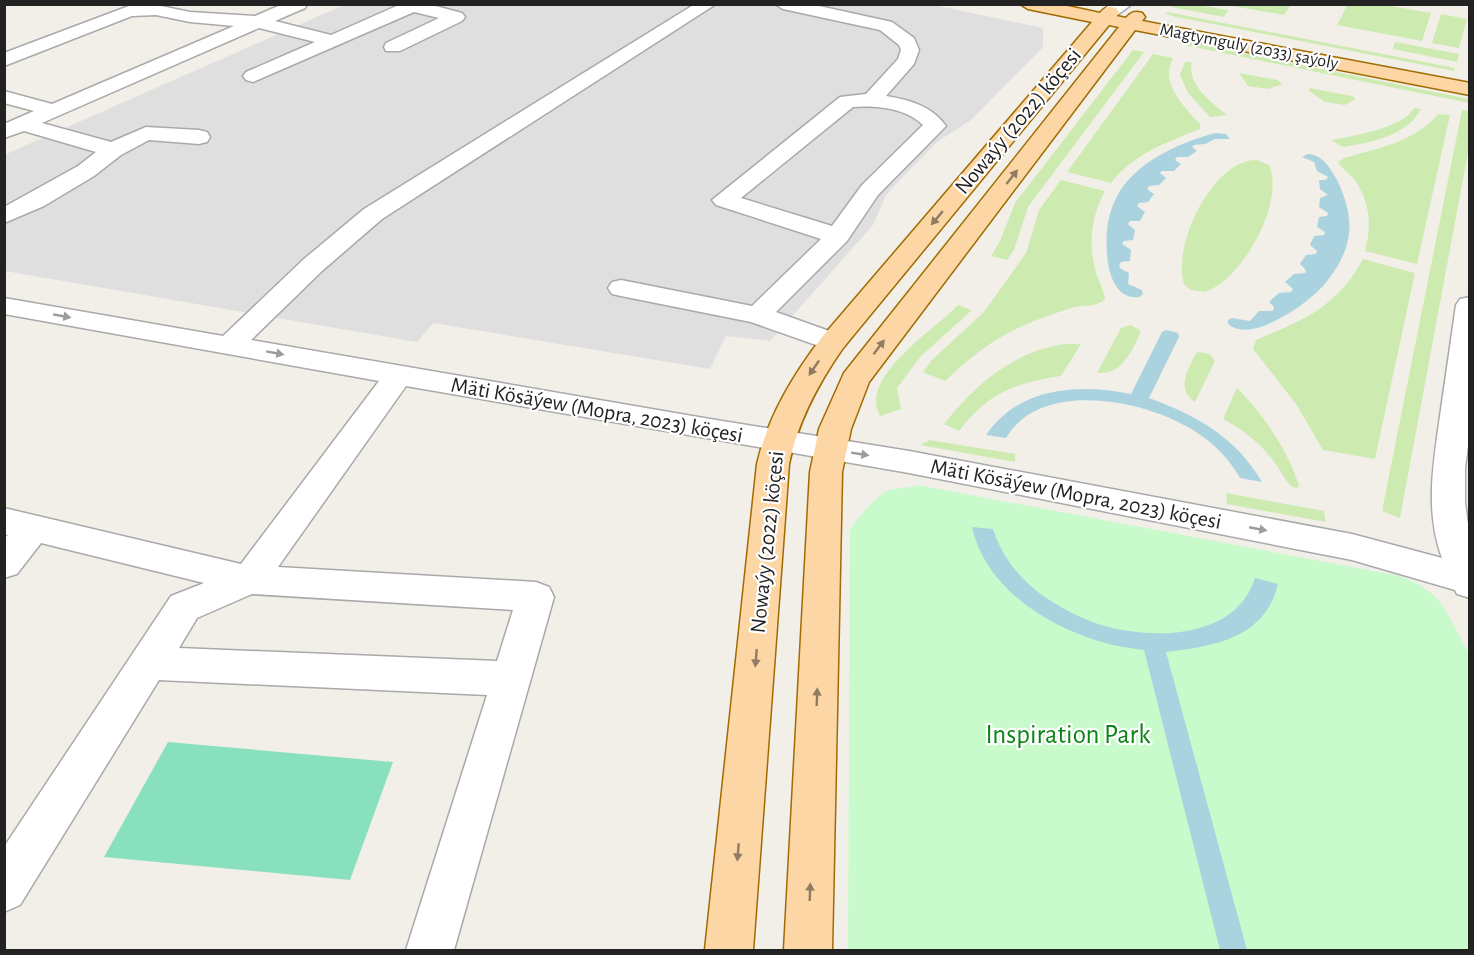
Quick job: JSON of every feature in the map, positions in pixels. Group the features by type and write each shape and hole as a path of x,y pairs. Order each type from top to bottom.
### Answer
{"main road":[{"name":"Magtymguly (2033) şaýoly","path":"1028,4 1123,14 1470,89"},
{"name":"Magtymguly (2033) şaýoly","path":"1072,4 1470,80"},
{"name":"Nowaýy (2022) köçesi","path":"729,951 773,464 777,441 784,422 811,371 833,342 1123,14"},
{"name":"Nowaýy (2022) köçesi","path":"808,951 826,472 835,429 855,380 1123,14"}],"street":[{"path":"13,128 299,4"},
{"path":"230,345 313,266 374,214 708,4"},
{"path":"783,4 825,8 886,26 907,42 910,50 906,60 873,99"},
{"path":"253,76 415,5 456,17 393,47"},
{"path":"89,7 119,14"},
{"path":"4,60 119,14 163,7 190,17 257,22 333,41"},
{"path":"4,98 52,110"},
{"path":"758,315 838,236 870,190 935,126 931,118 917,111 873,99 847,101 724,200 838,236"},
{"path":"13,128 113,150"},
{"path":"4,216 36,201 76,177 113,150 146,133 199,137"},
{"path":"621,288 758,315 833,342"},
{"path":"1469,581 1451,535 1448,503 1449,468 1470,305"},
{"name":"Mäti Kösäýew (Mopra, 2023) köçesi","path":"4,306 909,462 1352,547 1469,581"},
{"path":"4,889 184,607 249,580 399,375"},
{"path":"4,564 19,525 249,580 536,597 430,951"},
{"path":"147,663 513,679"}],"shaded area":[{"path":"929,4 1043,28 1043,47 971,120 937,142 894,186 885,197 873,225 770,341 726,336 710,369 433,323 417,342 5,271 4,155 344,5"}],"green space":[{"path":"1348,4 1385,5 1431,13 1422,41 1337,25"},
{"path":"1173,5 1197,5 1228,10 1224,17 1171,7"},
{"path":"1227,5 1291,5 1284,15"},
{"path":"1167,12 1455,68 1454,71 1172,16 1166,14"},
{"path":"1441,14 1467,19 1459,48 1432,43"},
{"path":"1182,41 1469,99 1469,103 1179,44"},
{"path":"1395,42 1459,54 1457,62 1393,49"},
{"path":"1133,50 1144,52 1028,207 1014,250 1007,260 991,256 1000,241 1015,203"},
{"path":"1153,54 1173,58 1169,76 1171,85 1181,102 1200,124 1200,129 1140,156 1111,183 1067,172"},
{"path":"1185,62 1192,62 1191,70 1196,85 1214,105 1227,115 1210,117 1188,93 1180,75"},
{"path":"1239,73 1277,80 1283,84 1268,89 1248,86"},
{"path":"1309,88 1352,96 1356,99 1345,105 1325,102 1309,91"},
{"path":"1414,108 1421,109 1415,118 1407,126 1387,137 1343,147 1331,140 1389,126 1400,121"},
{"path":"1462,110 1469,111 1469,147 1400,518 1382,511"},
{"path":"1438,114 1450,115 1417,264 1365,251 1369,223 1366,205 1354,179 1338,162 1406,138 1418,132"},
{"path":"1257,160 1269,165 1273,181 1266,219 1257,239 1232,273 1218,285 1204,292 1191,290 1184,284 1182,267 1184,248 1190,227 1200,207 1211,189 1225,173 1241,163"},
{"path":"1061,180 1105,191 1094,221 1092,252 1105,299 1095,305 1074,307 1034,321 1009,333 976,354 945,381 923,372 932,360 984,312 1026,253 1039,210"},
{"path":"1363,259 1415,273 1375,459 1323,450 1296,404 1253,349 1256,340 1318,310 1342,289"},
{"path":"958,305 972,310 921,356 897,388 901,409 880,416 876,401 880,386 889,370 902,355"},
{"path":"1130,325 1140,330 1140,334 1129,355 1113,370 1097,373 1121,328"},
{"path":"1064,344 1081,344 1061,376 1030,382 1004,392 981,407 959,431 944,424 969,396 996,372 1028,354"},
{"path":"1198,352 1210,354 1215,361 1195,402 1186,392 1185,380"},
{"path":"1237,388 1256,409 1281,445 1294,472 1298,488 1290,485 1270,456 1258,444 1223,419"},
{"path":"930,440 1015,454 1015,462 920,445"},
{"name":"Inspiration Park","path":"918,485 1400,576 1434,595 1445,609 1469,654 1469,950 848,950 850,531 860,516 881,494 892,489"},
{"path":"1226,493 1324,511 1326,522 1227,504"},
{"path":"168,742 393,762 350,880 104,857"}],"water":[{"path":"1215,133 1226,134 1230,139 1215,139 1205,144 1194,145 1192,147 1197,151 1188,157 1177,157 1175,160 1181,164 1174,171 1162,171 1160,173 1166,178 1159,185 1149,186 1147,189 1154,194 1148,202 1139,203 1137,206 1145,212 1140,221 1130,221 1128,224 1135,230 1133,240 1124,241 1122,244 1131,250 1130,261 1121,262 1119,266 1129,273 1128,284 1142,290 1143,294 1139,297 1128,296 1114,282 1107,258 1108,223 1118,194 1133,175 1154,159 1178,146"},
{"path":"1308,154 1318,157 1329,167 1345,199 1349,226 1348,240 1343,255 1323,286 1292,312 1264,326 1238,329 1228,324 1228,320 1232,318 1250,321 1259,311 1273,311 1274,307 1269,302 1279,293 1291,292 1293,289 1285,282 1294,274 1305,273 1306,270 1300,264 1306,255 1316,254 1317,251 1310,245 1314,236 1324,235 1325,232 1317,227 1319,217 1327,216 1328,213 1319,207 1320,198 1328,195 1320,189 1319,180 1326,180 1328,177 1317,171 1314,162 1302,157"},
{"path":"1166,330 1178,333 1179,337 1149,398 1199,420 1227,440 1252,466 1262,482 1240,478 1221,452 1196,432 1151,411 1124,404 1096,400 1069,401 1044,407 1022,419 1006,438 986,435 1015,407 1051,392 1091,389 1131,394 1162,332"},
{"path":"972,527 993,529 1000,547 1011,564 1030,586 1057,605 1111,628 1160,633 1184,631 1208,625 1228,615 1244,599 1255,578 1278,584 1262,617 1249,628 1235,636 1202,647 1166,652 1247,950 1220,950 1144,650 1091,639 1038,614 996,576 981,553"}]}
